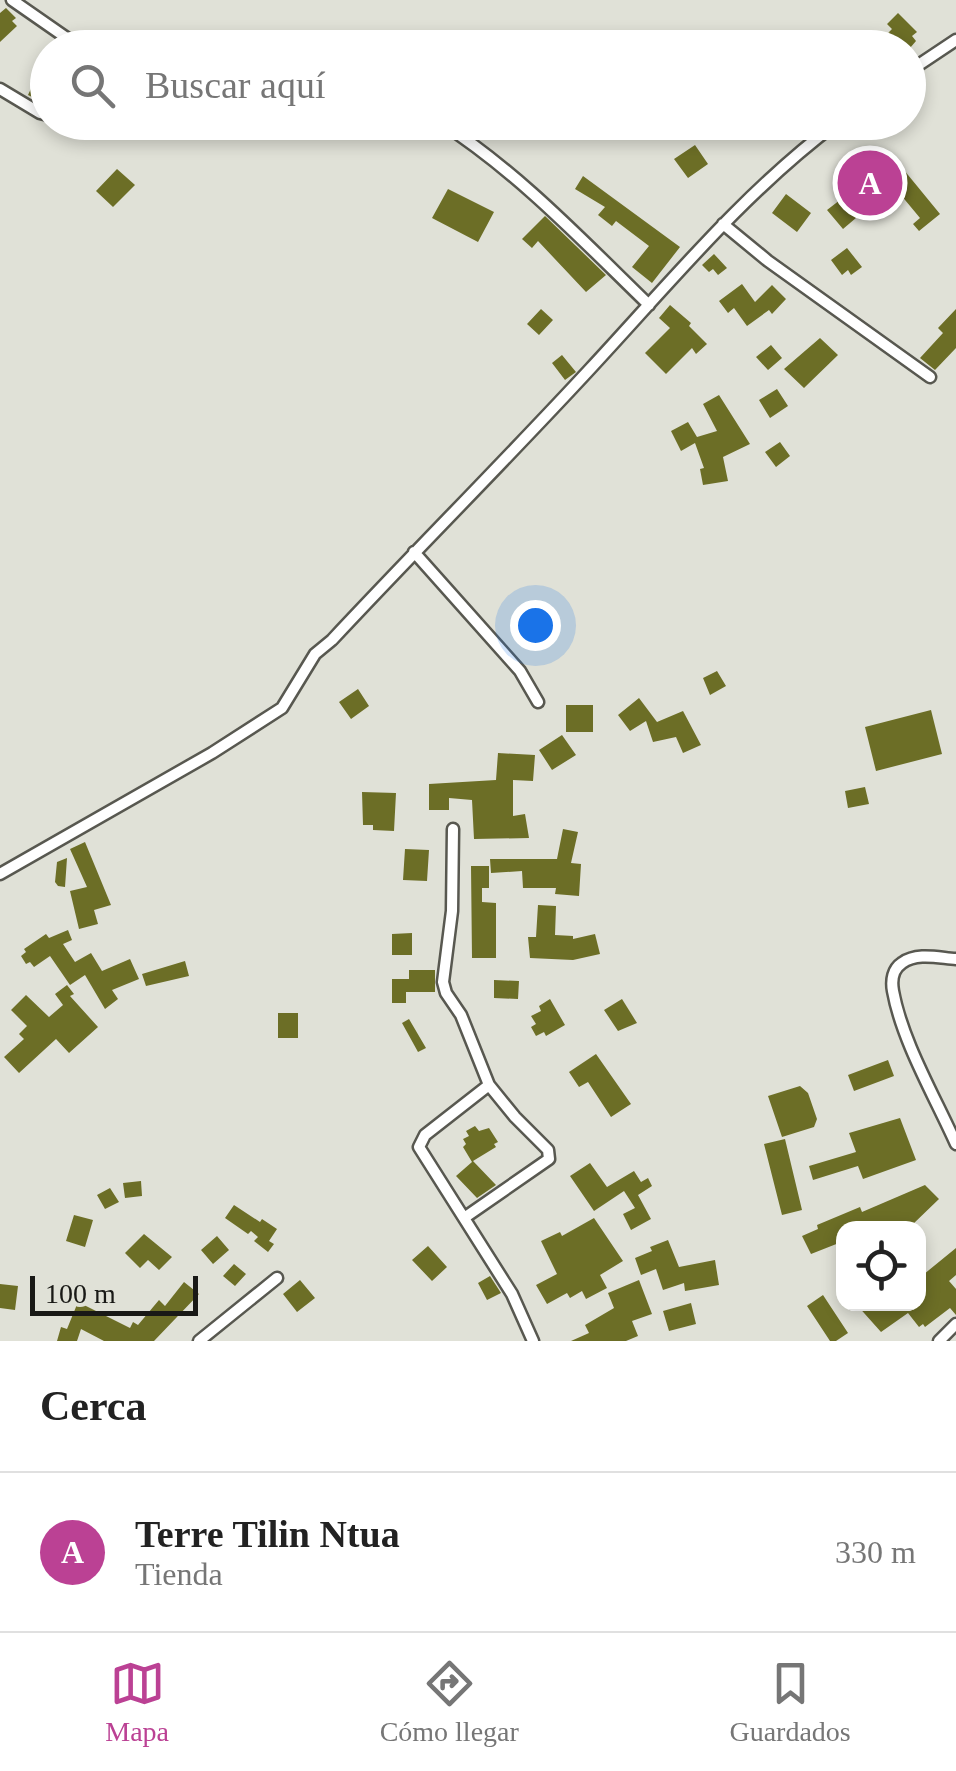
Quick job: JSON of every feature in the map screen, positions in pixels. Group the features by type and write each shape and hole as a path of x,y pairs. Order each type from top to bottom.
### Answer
{"street":[{"path":"12,0 55,30"},
{"path":"926,60 956,40"},
{"path":"0,90 30,108"},
{"path":"466,140 562,220 649,306"},
{"path":"0,874 212,753 282,708 315,654 529,435 723,224 814,140"},
{"path":"723,224 768,261 930,377"},
{"path":"414,552 520,672 538,702"},
{"path":"453,829 452,911 443,982 446,993 461,1015 489,1085 548,1150 549,1159 464,1218"},
{"path":"956,959 919,956 904,961 894,971 892,988 906,1032 956,1144"},
{"path":"489,1085 425,1134 419,1147 512,1294 532,1341"},
{"path":"199,1341 277,1278"},
{"path":"939,1341 956,1324"}],"building":[{"path":"6,8 16,18 12,21 17,26 0,42 0,13"},
{"path":"898,13 915,30 891,30 887,24"},
{"path":"695,145 708,164 688,178 674,159"},
{"path":"890,153 940,214 919,231 913,224 920,218 876,165"},
{"path":"117,169 135,185 113,207 96,191"},
{"path":"583,176 680,247 652,283 632,267 649,246 616,221 612,226 598,215 605,207 575,189"},
{"path":"448,189 494,212 478,242 432,218"},
{"path":"786,194 811,213 797,232 772,213"},
{"path":"840,200 848,210 858,204 863,212 843,229 827,210"},
{"path":"545,216 606,275 586,292 538,241 532,248 522,239"},
{"path":"847,248 862,267 851,275 848,270 842,275 831,260"},
{"path":"714,254 727,268 718,275 702,265"},
{"path":"742,284 755,302 772,285 786,299 772,314 769,310 747,326 734,308 728,313 719,301"},
{"path":"670,305 707,344 696,354 692,348 666,374 645,353 670,328 659,318"},
{"path":"541,309 553,320 539,335 527,324"},
{"path":"956,309 956,348 935,370 920,358 943,333 938,328"},
{"path":"820,338 838,355 804,388 784,369"},
{"path":"771,345 782,358 768,370 756,357"},
{"path":"562,355 576,372 565,380 552,363"},
{"path":"777,389 788,406 770,418 759,400"},
{"path":"719,395 750,444 723,457 728,481 703,485 700,469 704,468 695,443 681,451 671,431 688,422 697,437 717,431 703,404"},
{"path":"780,442 790,456 776,467 765,452"},
{"path":"717,671 726,686 710,695 703,678"},
{"path":"358,689 369,706 351,719 339,702"},
{"path":"639,698 657,722 683,711 701,745 683,753 676,737 653,742 646,721 630,731 618,715"},
{"path":"566,705 593,705 593,732 566,732"},
{"path":"931,710 942,754 876,771 865,727"},
{"path":"562,735 576,755 552,770 539,750"},
{"path":"498,753 535,755 533,781 513,780 513,816 525,814 529,838 474,839 472,800 449,798 449,810 429,810 429,784 496,780"},
{"path":"865,787 869,804 848,808 845,791"},
{"path":"362,792 396,793 394,831 373,830 373,825 363,825"},
{"path":"563,829 578,832 571,863 581,864 579,896 555,894 556,888 523,888 522,871 491,873 490,859 557,859"},
{"path":"85,842 111,905 94,910 98,924 79,929 70,891 87,887 70,849"},
{"path":"405,849 429,850 427,881 403,880"},
{"path":"67,858 65,887 58,886 57,862"},
{"path":"471,866 489,866 489,888 482,888 482,902 496,903 496,958 472,958"},
{"path":"538,905 556,906 555,935 573,939 595,934 600,954 573,960 530,958 528,937 536,937"},
{"path":"68,930 72,940 63,944 75,962 91,953 102,971 130,959 139,979 112,990 118,999 105,1009 85,975 70,985 50,956 34,967 21,956 26,952 24,949 46,934 49,938"},
{"path":"412,933 412,955 392,955 392,934"},
{"path":"185,961 189,976 146,986 142,974"},
{"path":"409,970 435,970 435,992 406,992 406,1003 392,1003 392,979 409,979"},
{"path":"494,980 519,981 518,999 494,998"},
{"path":"67,985 74,994 70,996 98,1027 69,1053 56,1039 19,1073 4,1057 24,1039 19,1034 27,1026 11,1010 26,995 49,1017 63,1005 55,994"},
{"path":"550,999 565,1025 546,1036 544,1032 536,1036 531,1016"},
{"path":"622,999 637,1023 618,1031 604,1010"},
{"path":"278,1013 298,1013 298,1038 278,1038"},
{"path":"409,1019 426,1048 418,1052 402,1023"},
{"path":"596,1054 631,1104 611,1117 588,1082 579,1087 569,1072"},
{"path":"888,1060 894,1076 854,1091 848,1075"},
{"path":"800,1086 808,1093 817,1119 814,1127 782,1137 768,1096"},
{"path":"900,1118 916,1160 863,1179 858,1166 813,1180 809,1166 856,1152 849,1133"},
{"path":"475,1126 479,1131 489,1128 498,1142 473,1161 496,1185 477,1198 456,1176 472,1162 463,1139 469,1136 466,1131"},
{"path":"785,1139 802,1210 782,1215 764,1144"},
{"path":"590,1163 607,1187 634,1171 641,1182 648,1178 652,1186 638,1195 651,1219 631,1230 623,1214 635,1208 624,1191 594,1211 570,1176"},
{"path":"141,1181 142,1196 125,1198 123,1183"},
{"path":"925,1185 939,1199 916,1221 836,1221 836,1244 811,1254 802,1236 818,1229 817,1225 860,1207 862,1212"},
{"path":"110,1188 119,1202 105,1209 97,1195"},
{"path":"234,1205 277,1229 269,1241 274,1244 268,1252 254,1241 258,1237 251,1231 248,1234 225,1218"},
{"path":"74,1215 93,1220 85,1247 66,1241"},
{"path":"594,1218 623,1261 600,1275 607,1288 586,1299 582,1291 570,1298 567,1293 547,1304 536,1285 557,1274 541,1241 560,1232 562,1236"},
{"path":"144,1234 172,1257 159,1270 148,1260 140,1268 125,1253"},
{"path":"217,1236 229,1250 213,1264 201,1250"},
{"path":"668,1240 679,1267 715,1260 719,1285 685,1291 684,1283 663,1290 656,1269 641,1275 635,1258"},
{"path":"428,1246 447,1267 432,1281 412,1260"},
{"path":"956,1248 956,1275 949,1281 956,1289 956,1315 950,1308 925,1327 919,1327 908,1313 881,1332 862,1311 926,1311 926,1272"},
{"path":"234,1264 246,1274 235,1286 223,1276"},
{"path":"490,1276 501,1293 487,1300 478,1283"},
{"path":"300,1280 315,1298 297,1312 283,1294"},
{"path":"639,1280 652,1314 632,1321 638,1336 626,1341 571,1341 589,1333 585,1325 614,1308 608,1293"},
{"path":"184,1282 199,1294 154,1341 104,1341 81,1329 77,1341 57,1341 61,1327 67,1329 78,1302 130,1328 133,1322 138,1325 159,1300 165,1306"},
{"path":"0,1284 18,1286 15,1310 0,1308"},
{"path":"823,1295 848,1333 836,1341 830,1341 807,1306"},
{"path":"691,1303 696,1324 669,1331 663,1311"}],"place":[{"name":"Terre Tilin Ntua","path":"870,183"}]}
